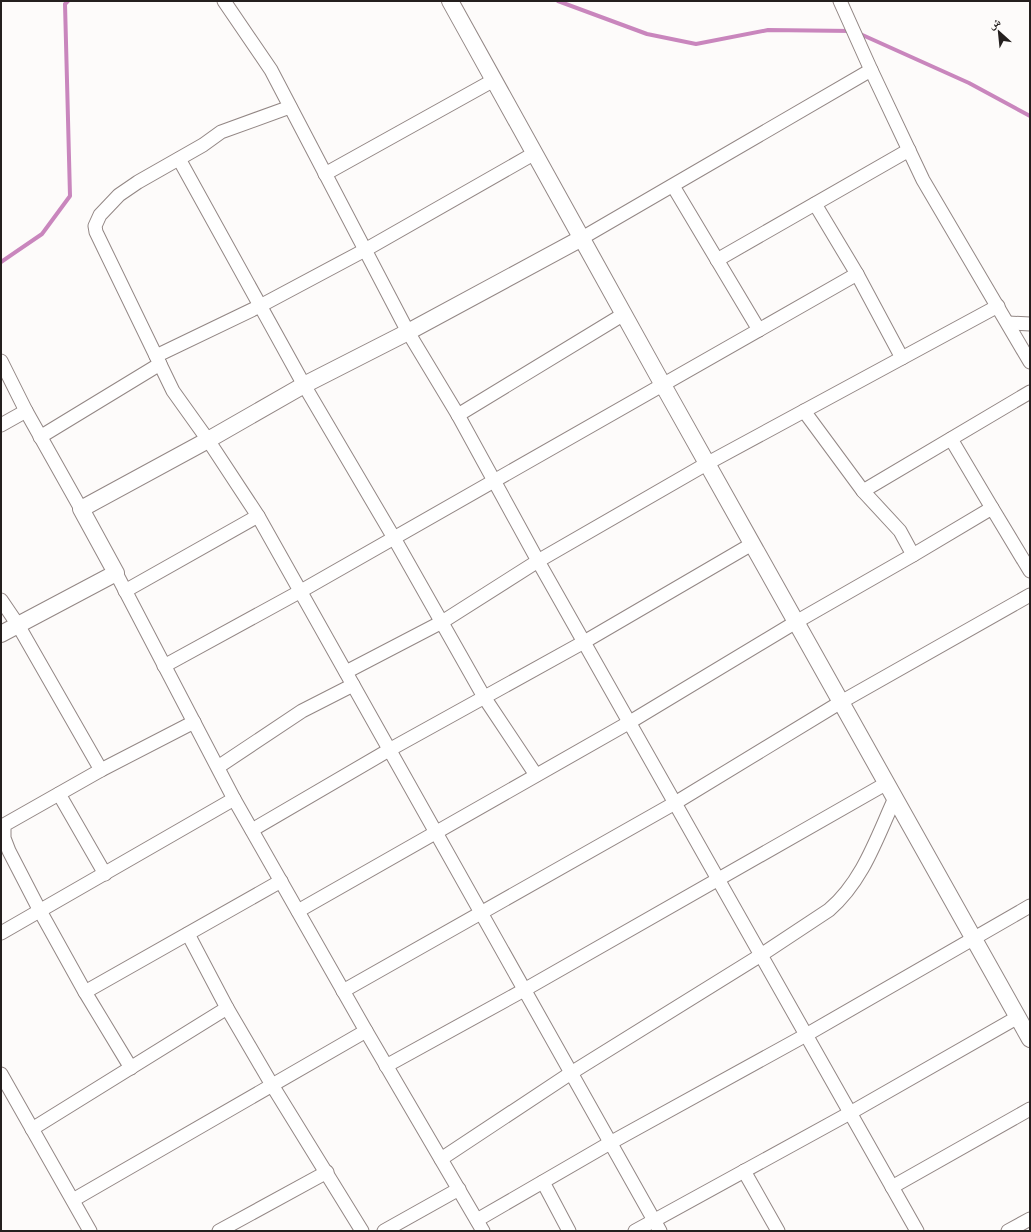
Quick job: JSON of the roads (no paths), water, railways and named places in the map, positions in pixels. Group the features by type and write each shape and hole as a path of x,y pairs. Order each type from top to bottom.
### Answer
{"street":[{"path":"224,1 271,70 408,332 458,415 538,561 917,1231"},
{"path":"450,1 663,385 1030,1039"},
{"path":"840,1 923,180 1030,362"},
{"path":"81,509 208,440 304,385 408,332 582,238 871,70"},
{"path":"325,174 494,80"},
{"path":"290,107 221,132 203,145 138,182 119,195 100,215 95,226 96,232 173,391 208,440 258,516 657,1226"},
{"path":"717,260 909,150"},
{"path":"40,437 158,360 365,250 534,153"},
{"path":"179,159 304,385 394,538 484,698 536,775"},
{"path":"673,186 759,330"},
{"path":"815,204 857,274 902,358"},
{"path":"164,666 300,592 857,274"},
{"path":"346,672 442,622 538,561 708,464 998,306"},
{"path":"458,415 624,314"},
{"path":"1008,323 1030,324"},
{"path":"1,361 40,437 116,573 234,799 386,1066 480,1225 544,1182 610,1143 806,1035 1030,906"},
{"path":"863,491 1030,392"},
{"path":"1,425 26,411"},
{"path":"804,411 863,491 900,531 913,555"},
{"path":"951,439 1030,571"},
{"path":"298,911 630,722 796,622 992,508"},
{"path":"125,591 258,516"},
{"path":"252,830 389,750 584,642 752,544"},
{"path":"1,634 116,573"},
{"path":"343,991 675,803 841,702 1030,595"},
{"path":"1,600 18,625 101,770"},
{"path":"218,767 302,711 353,685"},
{"path":"131,1068 85,992 40,911 9,851 4,838 4,825 101,770 194,722"},
{"path":"386,1066 718,880 886,782"},
{"path":"59,794 105,874"},
{"path":"441,1159 571,1073 819,918 839,901 850,889 864,866 895,798"},
{"path":"1,933 234,799"},
{"path":"85,992 281,881"},
{"path":"188,934 227,1008 272,1085 362,1231"},
{"path":"32,1129 227,1008"},
{"path":"635,1231 657,1226 744,1171 850,1113 1018,1017"},
{"path":"73,1200 366,1031"},
{"path":"1,1074 90,1231"},
{"path":"892,1187 1030,1109"},
{"path":"744,1171 778,1231"},
{"path":"219,1231 327,1172"},
{"path":"544,1182 569,1231"},
{"path":"384,1231 459,1189"},
{"path":"1008,1231 1030,1219"}],"waterway":[{"path":"1,262 42,234 70,196 65,4 68,1"},
{"path":"558,1 647,34 696,44 768,30 852,31"},
{"path":"858,33 969,83 1030,116"}]}
